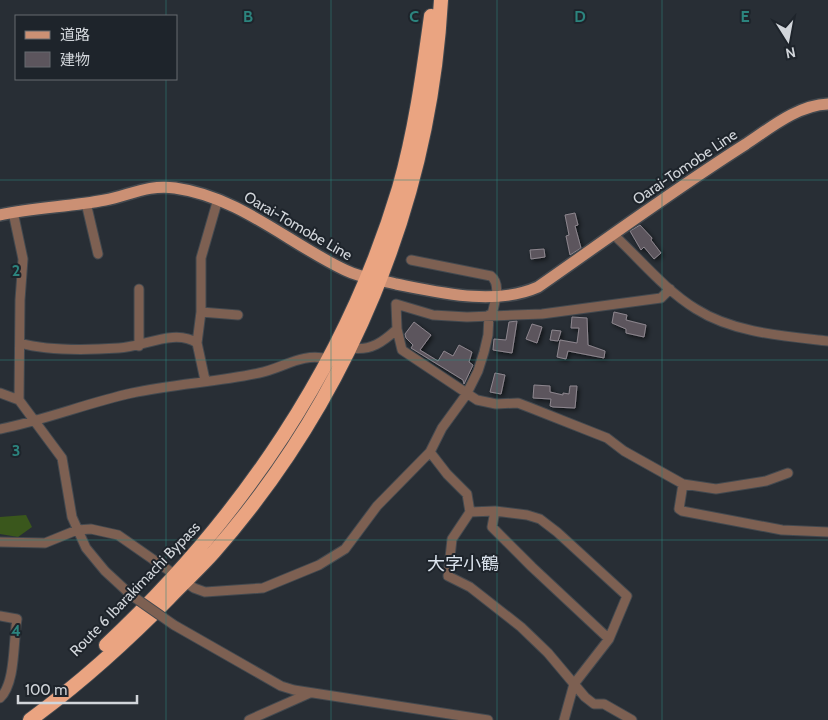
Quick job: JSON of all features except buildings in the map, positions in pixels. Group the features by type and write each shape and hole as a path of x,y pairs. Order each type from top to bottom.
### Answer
{"highway":[{"name":"Route 6 Ibarakimachi Bypass","path":"25,720 126,626 213,552 280,468 323,398 351,348 373,279 409,146 424,68 432,0"},
{"name":"Route 6 Ibarakimachi Bypass","path":"30,720 53,703 143,624 259,474 307,398 373,279 403,212 423,132 436,58 441,0"}],"main road":[{"name":"Oarai-Tomobe Line","path":"0,215 106,200 150,187 175,188 218,199 265,223 352,274 455,294 496,296 528,292 761,134 810,107 828,104"}],"street":[{"path":"205,380 197,343 201,312 201,258 218,199"},
{"path":"86,203 98,254"},
{"path":"13,212 23,260 19,400 33,422 62,458 68,502 77,530 94,560 132,595 174,625 281,686 310,693 454,717 488,720"},
{"path":"614,235 670,289 694,308 717,320 771,335 828,341"},
{"path":"0,542 45,543 77,530 91,529 118,535 179,579 205,592 263,588 319,565 345,549 377,506 430,452 442,428 466,395 478,371 488,335 490,315 496,296 496,282 488,274 411,260"},
{"path":"139,289 139,346"},
{"path":"402,350 397,329 396,304 433,315 466,317 542,314 660,298 670,289"},
{"path":"201,312 238,315"},
{"path":"351,348 364,350 384,342 397,329"},
{"path":"20,343 44,347 120,348 139,346 170,338 191,339 197,343"},
{"path":"384,342 402,350 466,395 484,402 518,403 607,438 624,451 683,484 716,489 766,481 788,473"},
{"path":"0,429 33,422 131,393 266,372 296,359 318,356 328,358"},
{"path":"0,393 19,400"},
{"path":"430,452 447,474 467,494 470,512 452,539 448,576 470,586 521,627 548,653 594,704 604,704 632,720"},
{"path":"683,484 678,504 678,509 682,511 782,530 828,532"},
{"path":"470,512 495,511 527,515 540,519 557,532 627,596 609,639 574,684 564,720"},
{"path":"495,511 492,527 609,639"},
{"path":"0,616 18,619 10,679 5,694 0,698"},
{"path":"249,720 310,693"}],"green space":[{"path":"26,515 32,527 18,537 0,534 0,517"}],"district":[{"name":"大字小鶴","path":"463,564"}]}
